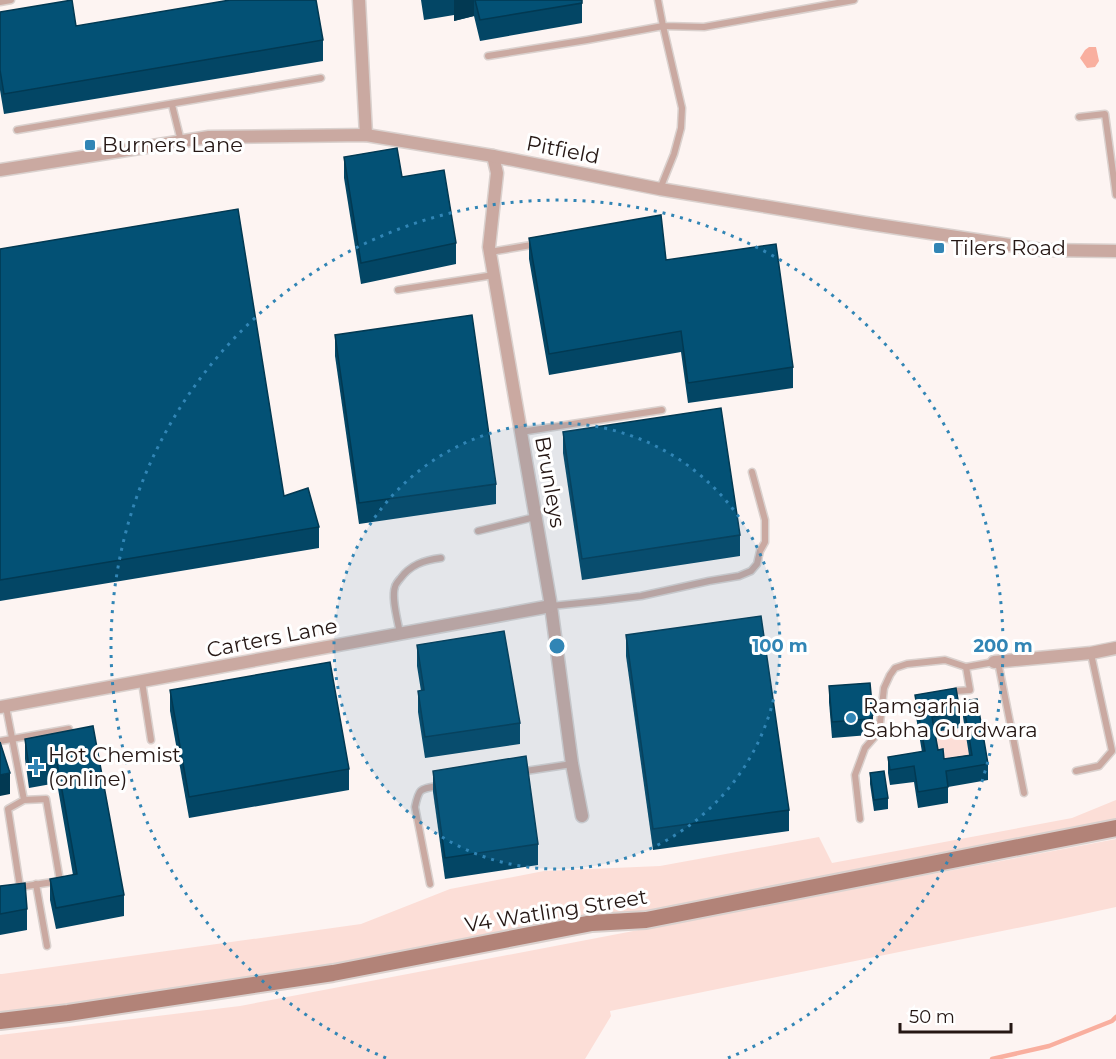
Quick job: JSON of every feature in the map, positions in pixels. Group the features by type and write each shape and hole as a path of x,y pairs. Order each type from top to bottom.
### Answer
{"street":[{"path":"359,0 366,135"},
{"name":"Pitfield","path":"0,170 209,137 366,135 493,156 660,189 865,223 1042,250 1116,251"},
{"name":"Brunleys","path":"493,156 497,173 489,247 551,606 572,764 582,816"},
{"name":"Carters Lane","path":"3,707 551,606"},
{"path":"996,662 1091,653 1116,648"},
{"path":"1097,832 1116,819"},
{"name":"V4 Watling Street","path":"0,1021 333,973 592,923 646,920 1116,828"}],"lane":[{"path":"0,2 11,0"},
{"path":"658,0 682,108 681,128 674,154 660,189"},
{"path":"488,56 663,26 704,27 854,0"},
{"path":"17,130 321,78"},
{"path":"172,105 181,141"},
{"path":"1079,117 1105,114 1116,195"},
{"path":"490,252 545,242"},
{"path":"398,290 494,275"},
{"path":"521,432 662,410"},
{"path":"551,606 641,596 740,576 751,571 757,564 765,542 765,520 752,472"},
{"path":"478,531 536,517"},
{"path":"400,634 394,597 395,586 406,570 416,564 441,558"},
{"path":"1076,771 1099,766 1113,751 1091,653"},
{"path":"861,819 855,775 865,748 879,732 884,688 890,675 896,668 907,664 945,660 966,667 996,662 1011,720 1024,793"},
{"path":"957,691 970,690 966,667"},
{"path":"142,682 151,740"},
{"path":"3,707 24,800"},
{"path":"0,741 69,729"},
{"path":"514,773 572,764"},
{"path":"430,884 415,807 418,795 423,788 446,784"},
{"path":"46,799 60,881 20,887 8,808 24,800 46,799"},
{"path":"36,884 47,946"}],"shaded area":[{"path":"1089,47 1096,47 1099,61 1095,67 1087,68 1080,58"},
{"path":"965,727 972,771 938,765 932,733"},
{"path":"1116,800 1116,819 1097,832 592,923 0,1021 0,974 361,924 450,889 544,871 660,866 819,837 832,863 1072,818"},
{"path":"1116,839 1116,907 610,1011 611,1016 585,1059 0,1059 0,1035 240,1006"}],"building":[{"path":"72,0 76,26 230,0 316,0 323,40 4,94 0,70 0,12"},
{"path":"475,0 582,0 582,3 480,20"},
{"path":"397,148 402,177 444,170 456,243 361,263 344,157"},
{"path":"238,209 284,496 308,488 319,527 0,580 0,249"},
{"path":"661,215 666,260 776,244 793,367 688,383 681,331 549,354 529,238"},
{"path":"472,315 496,484 359,503 335,335"},
{"path":"721,408 740,535 582,559 563,432"},
{"path":"761,616 789,810 653,829 626,635"},
{"path":"504,631 520,723 425,737 418,691 424,690 417,645"},
{"path":"330,662 349,769 189,797 170,690"},
{"path":"870,683 873,715 869,719 832,722 829,686"},
{"path":"956,688 960,712 932,717 938,750 943,749 944,759 972,755 963,701 977,699 988,764 946,771 948,787 918,792 914,766 890,770 888,757 925,751 915,695"},
{"path":"93,726 124,895 56,908 50,879 77,874 57,762 29,767 25,739"},
{"path":"0,742 10,773 0,775"},
{"path":"526,756 538,844 445,858 433,771"},
{"path":"884,771 888,798 874,800 870,773"},
{"path":"25,883 27,909 0,914 0,886"}],"waterway":[{"path":"992,1059 1049,1046 1112,1021 1116,1017"}],"place":[{"name":"Burners Lane","path":"90,145"},
{"name":"Tilers Road","path":"939,248"},
{"name":"Ramgarhia Sabha Gurdwara","path":"851,718"},
{"name":"Hot Chemist (online)","path":"36,767"}]}
